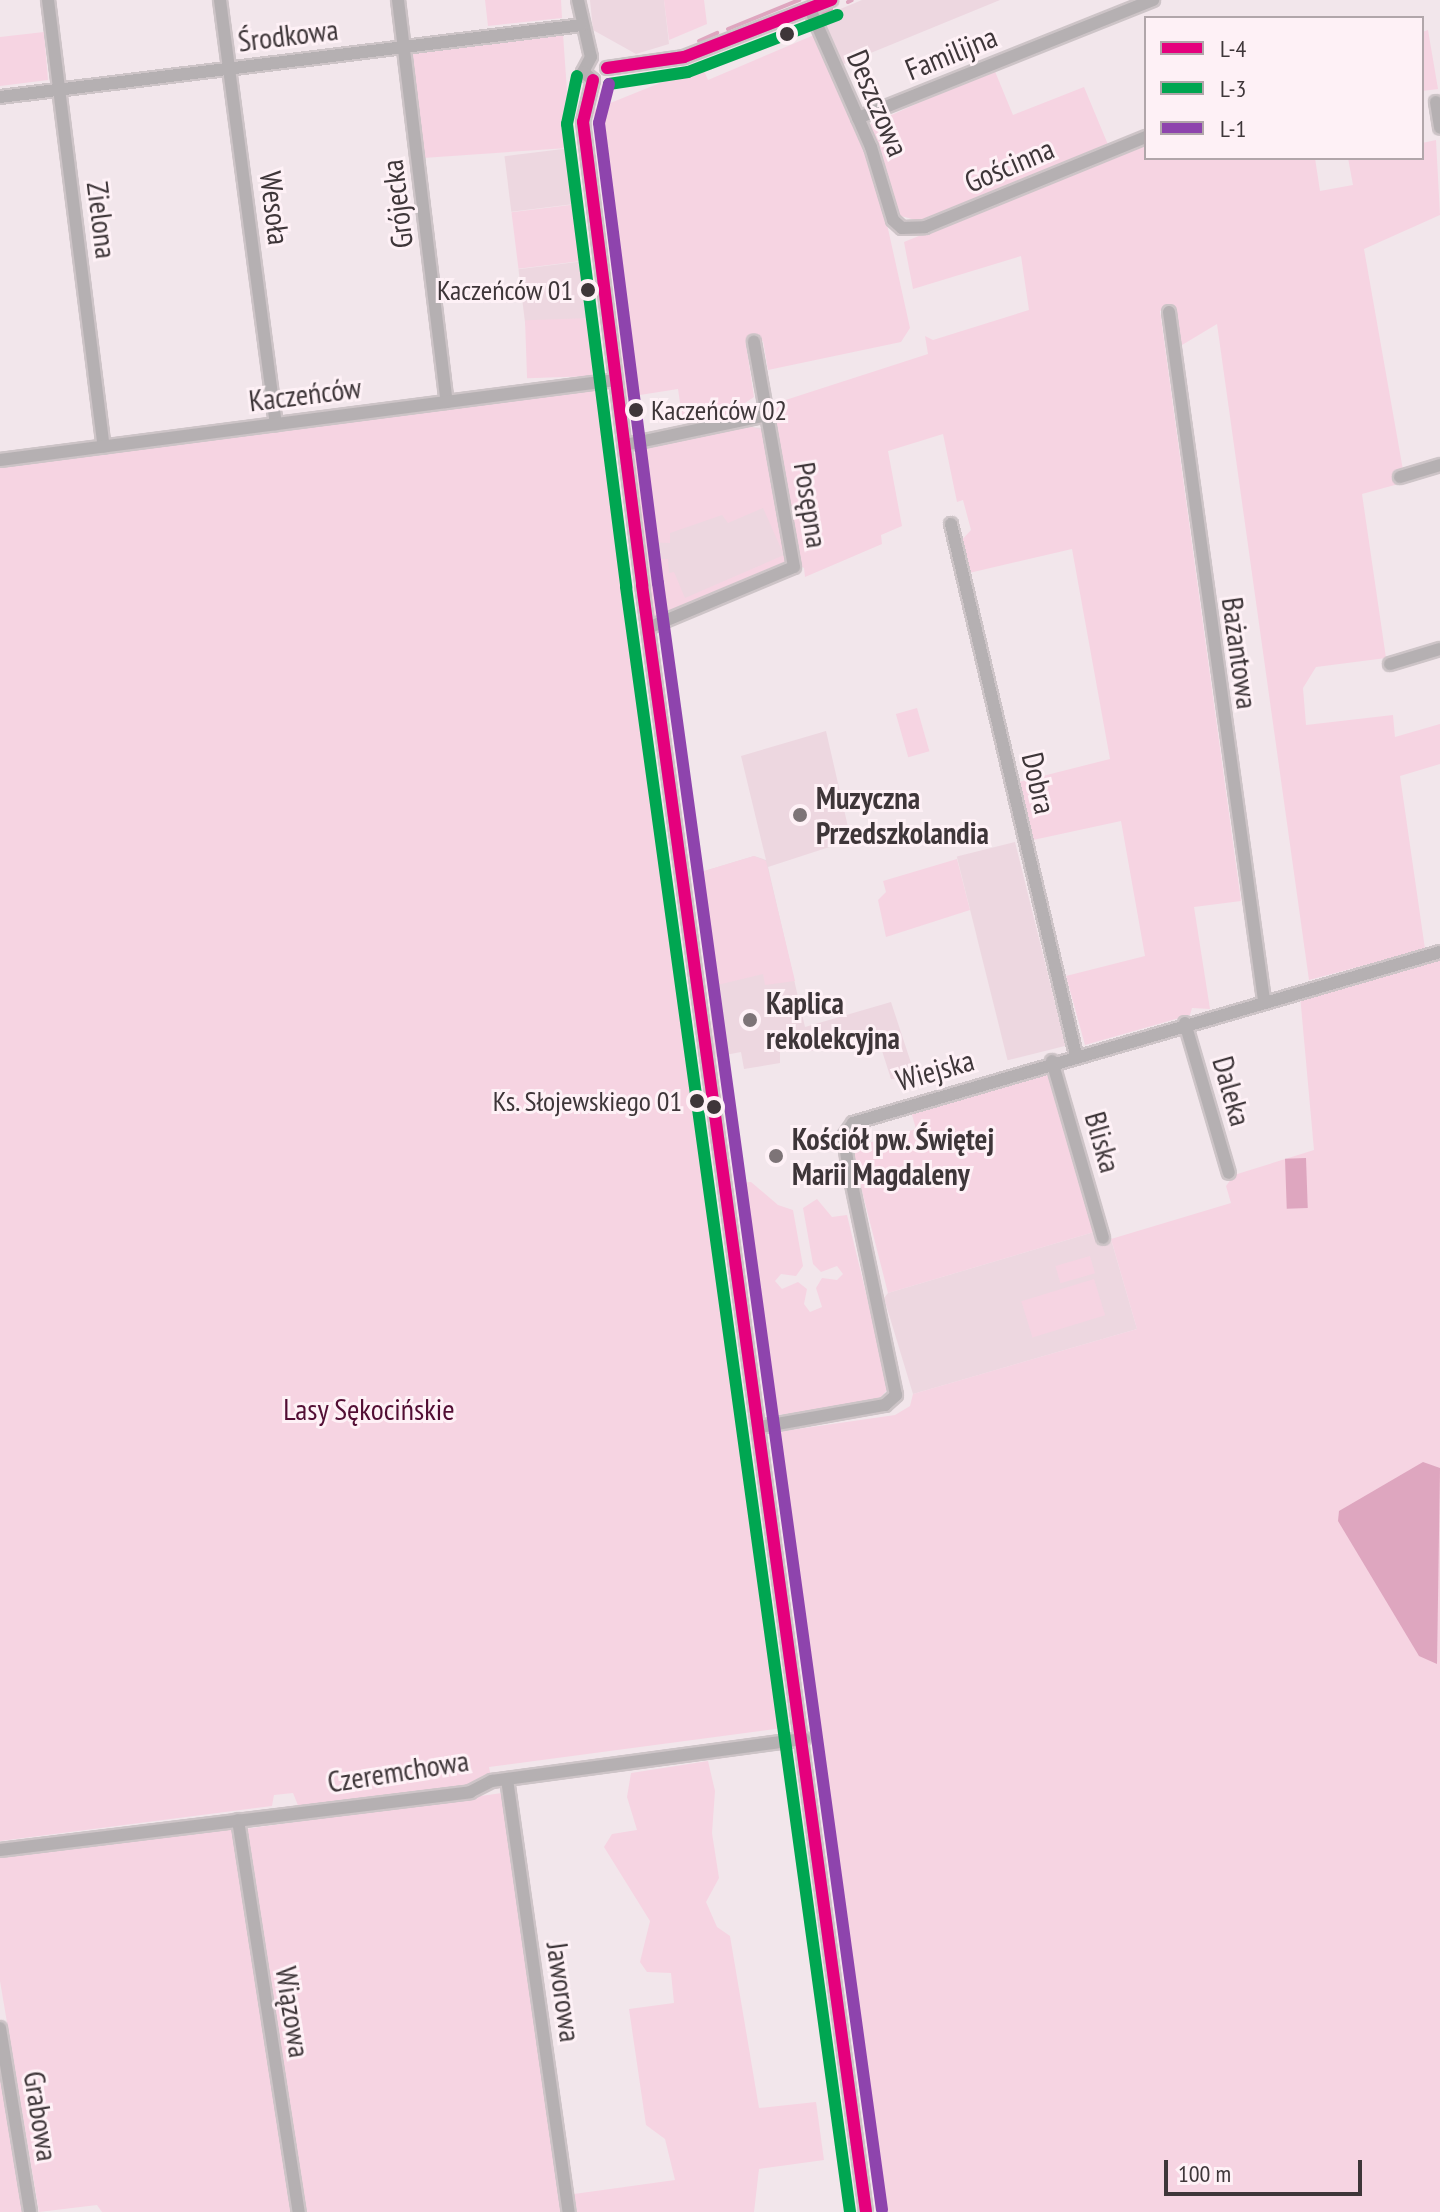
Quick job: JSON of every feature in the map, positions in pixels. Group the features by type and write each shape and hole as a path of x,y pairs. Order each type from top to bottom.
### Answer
{"street":[{"name":"Zielona","path":"48,0 104,447"},
{"name":"Wesoła","path":"220,0 276,424"},
{"name":"Grójecka","path":"398,0 447,402"},
{"path":"578,0 591,57"},
{"path":"607,68 684,57 831,0"},
{"name":"Familijna","path":"858,118 1153,0"},
{"name":"Deszczowa","path":"810,9 858,118 893,220"},
{"name":"Środkowa","path":"0,97 582,25"},
{"path":"591,57 602,58 607,68"},
{"path":"591,57 583,66 593,80 583,122 648,628 804,1739 866,2212"},
{"path":"593,80 603,77 607,68"},
{"path":"1436,102 1440,128"},
{"name":"Gościnna","path":"893,220 902,228 925,227 1144,138"},
{"name":"Bażantowa","path":"1169,312 1264,1000"},
{"name":"Posępna","path":"648,628 794,567 754,342"},
{"name":"Kaczeńców","path":"0,460 616,380"},
{"path":"625,445 767,415"},
{"path":"1400,477 1440,465"},
{"name":"Dobra","path":"951,524 1076,1055"},
{"path":"1390,664 1440,649"},
{"name":"Wiejska","path":"760,1427 885,1405 896,1395 854,1200 845,1131 866,1117 1052,1061 1440,952"},
{"name":"Daleka","path":"1185,1023 1229,1173"},
{"name":"Bliska","path":"1052,1061 1103,1238"},
{"name":"Czeremchowa","path":"0,1850 470,1792 507,1779 804,1739"},
{"name":"Jaworowa","path":"507,1779 569,2212"},
{"name":"Wiązowa","path":"238,1820 299,2212"},
{"name":"Grabowa","path":"0,2028 30,2212"}],"shaded area":[{"path":"590,0 664,0 669,44 636,54 593,30"},
{"path":"862,0 1000,0 839,66 822,28 826,15"},
{"path":"571,148 578,204 511,212 504,156"},
{"path":"585,261 592,318 525,326 518,269"},
{"path":"751,427 763,428 790,556 653,620 632,456 640,448"},
{"path":"826,731 851,840 768,867 805,1027 891,1002 914,1072 900,1079 891,1079 876,1032 811,1051 809,1046 780,1050 780,1063 744,1069 741,1052 715,1057 697,878 701,872 754,856 766,860 741,756"},
{"path":"1015,842 1066,1046 1008,1060 957,857"},
{"path":"1306,1158 1308,1208 1287,1209 1285,1159"},
{"path":"1094,1232 1096,1240 1110,1236 1137,1329 913,1394 884,1298 888,1293"},
{"path":"1423,1462 1440,1468 1437,1664 1419,1656 1338,1521 1339,1511"}],"green space":[{"path":"485,0 561,0 562,18 488,26"},
{"path":"664,0 704,0 707,24 669,40"},
{"path":"1428,30 1438,89 1424,91 1424,31"},
{"path":"44,32 48,80 0,86 0,37"},
{"path":"563,34 571,148 419,158 411,45"},
{"path":"814,35 875,170 910,328 901,342 768,370 763,341 746,344 754,397 725,416 683,423 678,389 627,397 593,110 702,66 708,80"},
{"path":"994,69 1013,115 1084,87 1109,147 923,222 897,215 867,126"},
{"path":"1436,140 1440,215 1364,249 1403,470 1402,483 1362,494 1386,658 1316,667 1303,688 1306,725 1393,715 1395,737 1440,724 1440,764 1400,776 1425,949 1309,980 1217,324 1177,348 1166,309 1160,311 1241,901 1194,907 1210,1009 1192,1008 1190,1015 1085,1045 1066,976 1145,956 1121,821 1033,840 1019,782 1110,759 1072,549 969,573 960,542 971,530 963,500 957,502 943,434 888,451 902,526 881,535 882,544 805,577 804,568 798,565 767,406 928,354 925,336 933,340 1029,310 1021,256 913,289 904,242 1144,145 1144,160 1315,160 1320,191 1353,185 1348,160 1424,160 1424,143"},
{"path":"578,204 585,261 518,269 511,212"},
{"path":"592,318 594,376 527,378 525,320"},
{"name":"Lasy Sękocińskie","path":"599,387 625,622 790,1727 489,1767 491,1777 466,1789 299,1808 293,1793 274,1795 272,1806 0,1841 0,463"},
{"path":"751,427 768,432 790,556 787,564 653,620 649,588 654,587 653,559 668,559 669,573 674,572 685,598 784,555 763,508 728,523 722,515 670,533 670,543 645,542 632,456 640,448"},
{"path":"917,708 929,751 908,757 896,714"},
{"path":"754,856 766,861 795,981 765,985 763,974 709,987 697,878 701,872"},
{"path":"957,859 970,910 886,937 878,900 886,892 883,881"},
{"path":"1440,958 1440,2212 878,2212 770,1433 895,1415 910,1406 913,1394 1137,1329 1111,1239 1231,1203 1226,1186 1234,1175 1314,1150 1300,995"},
{"path":"1046,1069 1094,1232 888,1293 851,1148 916,1129 910,1108"},
{"path":"751,1182 778,1205 793,1210 803,1266 796,1276 781,1274 775,1281 782,1289 798,1282 807,1289 804,1304 810,1312 822,1307 816,1288 822,1278 837,1280 843,1274 837,1266 821,1272 813,1264 803,1208 817,1199 832,1217 847,1215 889,1388 878,1400 772,1416 741,1183"},
{"path":"1090,1256 1095,1273 1060,1283 1055,1266"},
{"path":"1094,1279 1105,1315 1032,1338 1021,1301"},
{"path":"708,1761 715,1791 712,1833 719,1878 706,1902 717,1927 730,1936 759,2108 816,2102 824,2160 759,2169 754,2212 577,2212 574,2194 675,2180 665,2139 646,2125 629,2009 674,2003 671,1973 647,1972 640,1962 650,1921 604,1847 612,1834 637,1830 627,1797 631,1773"},
{"path":"502,1793 561,2212 301,2212 248,1829"},
{"path":"231,1825 292,2212 102,2212 97,2205 39,2212 0,1981 0,1856"},
{"path":"0,2075 24,2212 0,2212"}],"waterway":[{"path":"728,29 799,0"},
{"path":"848,2 852,0"},
{"path":"822,13 831,9"},
{"path":"699,41 717,33"}],"transit line":[{"name":"L-4","path":"607,68 684,57 831,0"},
{"name":"L-3","path":"609,84 688,72 837,15"},
{"name":"L-3","path":"577,76 567,124 626,587 850,2212"},
{"name":"L-4","path":"593,80 583,122 642,585 866,2212"},
{"name":"L-1","path":"609,84 599,123 658,583 882,2210"}],"place":[{"name":"Kaczeńców 01","path":"588,290"},
{"name":"Kaczeńców 02","path":"636,410"},
{"name":"Muzyczna Przedszkolandia","path":"800,815"},
{"name":"Kaplica rekolekcyjna","path":"750,1020"},
{"name":"Ks. Słojewskiego 01","path":"697,1101"},
{"name":"Kościół pw. Świętej Marii Magdaleny","path":"776,1156"}]}
